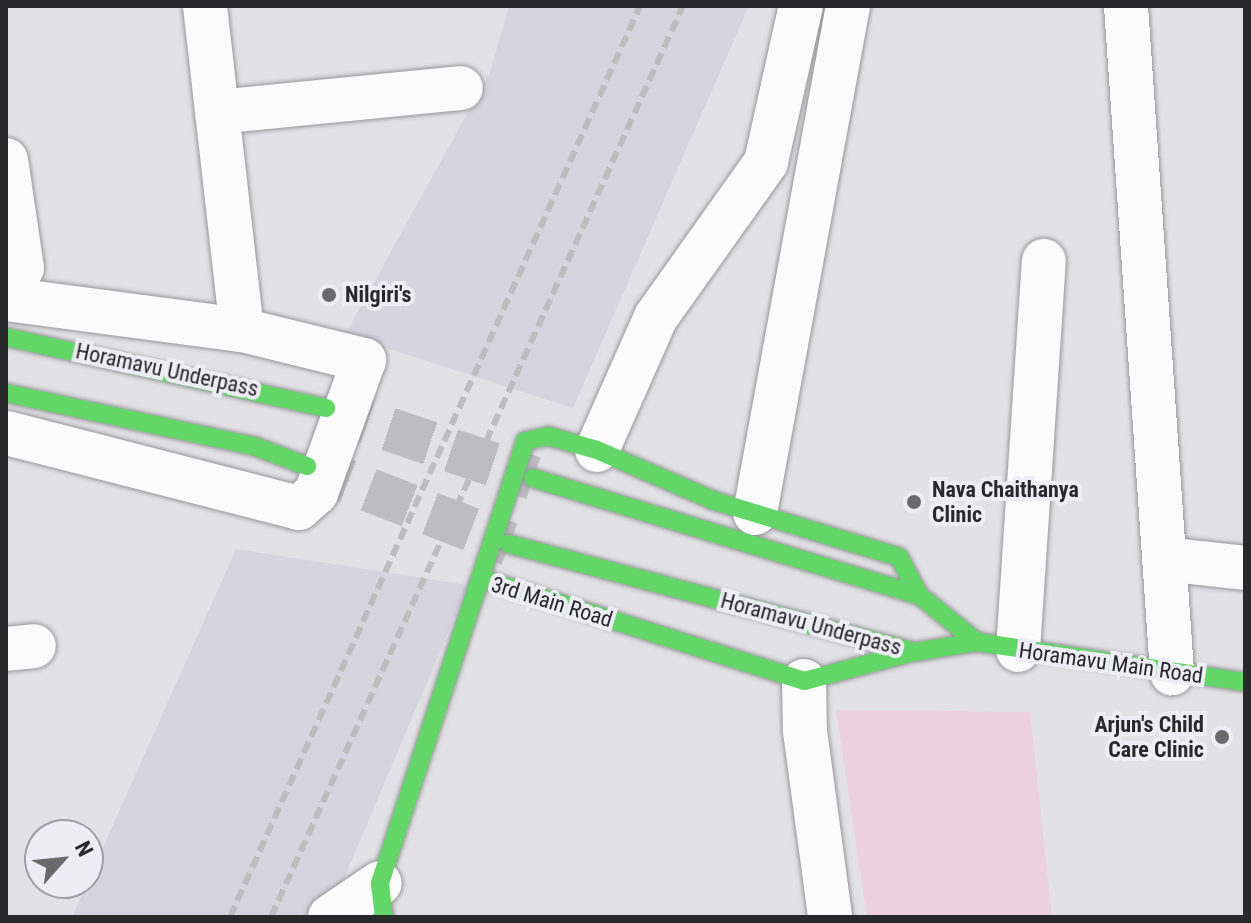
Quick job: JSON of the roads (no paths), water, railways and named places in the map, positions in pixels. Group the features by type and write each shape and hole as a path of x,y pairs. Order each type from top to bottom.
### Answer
{"main road":[{"name":"Horamavu Underpass","path":"6,337 262,390 326,408"},
{"path":"6,393 254,446 307,466"},
{"path":"483,579 525,441 548,436 597,450 755,513 899,557 919,595"},
{"path":"533,478 919,595 997,646"},
{"name":"Horamavu Underpass","path":"509,544 915,652 997,646"},
{"name":"3rd Main Road","path":"382,900 483,579 804,681"},
{"name":"Horamavu Main Road","path":"997,646 1245,682"},
{"path":"804,681 915,652"}],"street":[{"path":"205,6 242,330"},
{"path":"597,450 656,317 766,162 801,6"},
{"path":"755,513 848,6"},
{"path":"1126,6 1172,673"},
{"path":"217,112 461,88"},
{"path":"6,160 22,268 6,297 242,330 364,360 316,493 299,508 6,433"},
{"path":"997,646 1044,261"},
{"path":"1164,559 1245,568"},
{"path":"804,681 805,731 830,917"},
{"path":"330,917 382,900"}],"tunnel":[{"path":"326,408 533,478"},
{"path":"307,466 509,544"}],"railway":[{"path":"230,917 640,6"},
{"path":"271,917 683,6"}],"place":[{"name":"Nilgiri's","path":"329,295"},
{"name":"Nava Chaithanya Clinic","path":"914,502"},
{"name":"Arjun's Child Care Clinic","path":"1222,737"}]}
